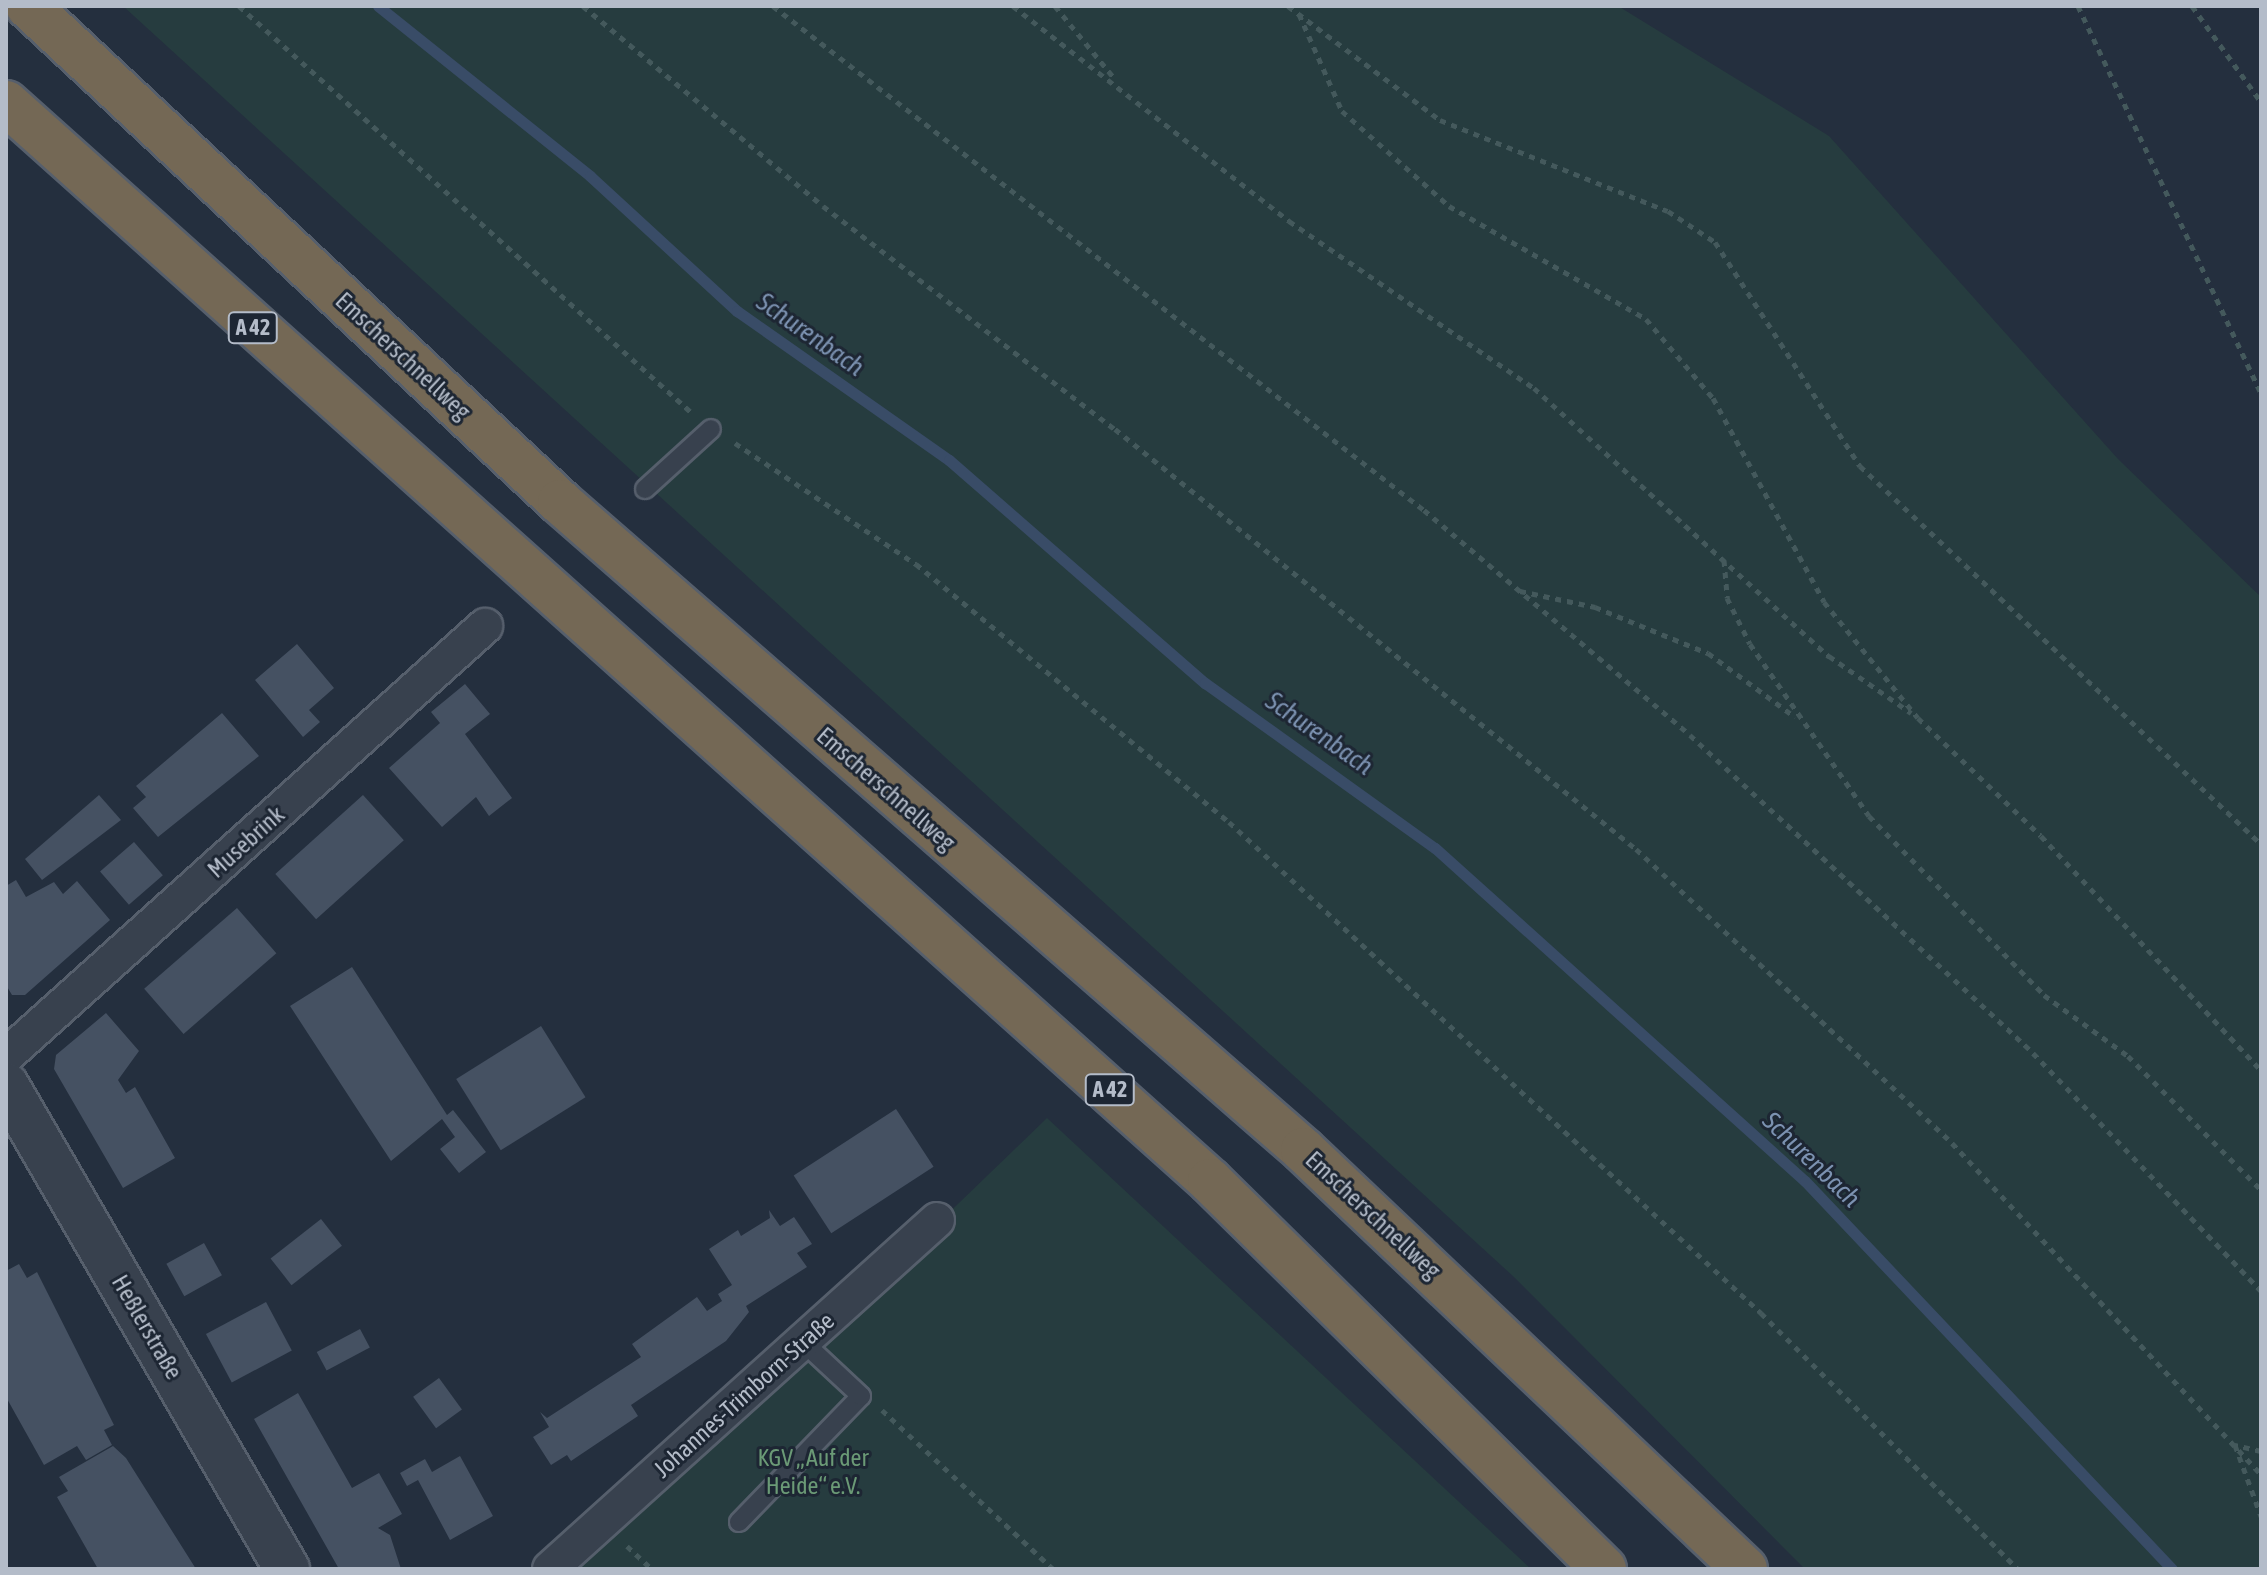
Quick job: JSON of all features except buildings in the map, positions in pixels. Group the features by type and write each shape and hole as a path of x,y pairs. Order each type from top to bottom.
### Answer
{"highway":[{"name":"Emscherschnellweg","path":"28,6 560,502 1303,1150 1745,1569"},
{"name":"A 42","path":"6,103 1210,1181 1604,1569"}],"street":[{"name":"Musebrink","path":"6,1056 485,626"},
{"name":"Heßlerstraße","path":"6,1085 287,1569"},
{"name":"Johannes-Trimborn-Straße","path":"550,1569 937,1220"}],"lane":[{"path":"645,489 711,429"},
{"path":"739,1522 861,1396 803,1342"}],"path":[{"path":"239,6 711,429 916,564 1229,822 1761,1313 2018,1569"},
{"path":"583,6 823,206 1139,447 1636,849 1952,1143 2261,1474"},
{"path":"773,6 1517,590 1690,735 1931,956 2261,1291"},
{"path":"1013,6 1118,84 1289,221 1534,388 1829,656 1918,718"},
{"path":"1055,6 1118,84"},
{"path":"1288,6 1440,120 1668,211 1715,242 1753,291 1822,416 1860,466 2261,844"},
{"path":"2078,6 2261,394"},
{"path":"2192,6 2261,102"},
{"path":"1299,14 1342,111 1449,206 1646,319 1713,398 1824,602 1918,718 2041,836 2261,1070"},
{"path":"1724,560 1736,619 1799,720 1869,816 2044,995 2128,1056 2261,1190"},
{"path":"1517,590 1595,607 1708,653 1799,720"},
{"path":"861,1396 1053,1569"},
{"path":"2235,1445 2261,1451"},
{"path":"2235,1445 2261,1516"}],"green space":[{"path":"123,6 1618,6 1829,136 2118,459 2261,597 2261,1569 1805,1569 1514,1277"},
{"name":"KGV „Auf der Heide“ e.V.","path":"1047,1118 1531,1569 553,1569 816,1341"}],"waterway":[{"name":"Schurenbach","path":"378,6 590,176 737,311 949,460 1205,683 1435,848 1805,1181 2172,1569"}]}
